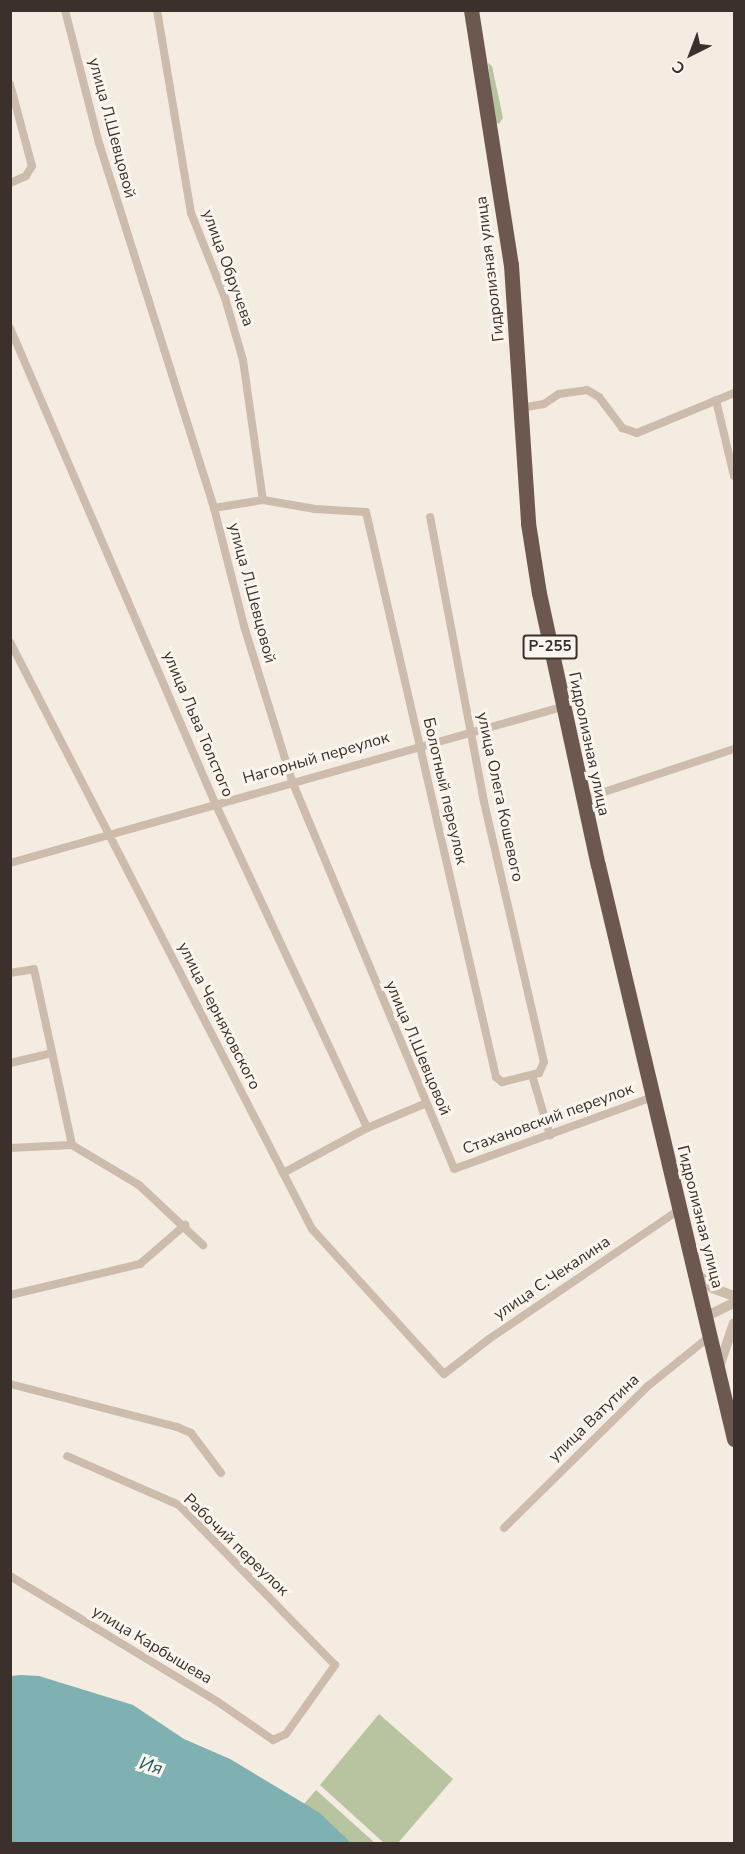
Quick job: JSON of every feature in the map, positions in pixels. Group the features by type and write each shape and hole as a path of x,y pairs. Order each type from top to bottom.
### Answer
{"highway":[{"name":"Гидролизная улица","path":"471,10 511,265 530,536 562,707 735,1439"}],"street":[{"name":"улица Л.Шевцовой","path":"65,10 102,155 214,508 244,626 292,781 424,1104 454,1169"},
{"name":"улица Обручева","path":"157,10 191,213 225,298 243,360 263,500"},
{"path":"10,84 32,166 26,176 10,183"},
{"name":"улица Льва Толстого","path":"10,328 215,803 367,1128"},
{"path":"521,408 544,404 559,394 587,390 599,397 622,428 637,433 735,393"},
{"path":"716,400 735,476"},
{"path":"214,508 263,500"},
{"name":"Болотный переулок","path":"263,500 366,512 496,1077 502,1082 532,1075"},
{"name":"улица Олега Кошевого","path":"430,518 470,731 544,1062 542,1071 532,1075"},
{"name":"улица Черняховского","path":"10,642 108,837 312,1229 444,1374"},
{"name":"Нагорный переулок","path":"10,863 108,837 215,803 419,745 562,707"},
{"path":"583,799 735,749"},
{"path":"10,973 34,969 72,1145"},
{"path":"10,1063 52,1053"},
{"path":"532,1075 550,1135"},
{"name":"Стахановский переулок","path":"454,1169 653,1097"},
{"path":"283,1173 367,1128 424,1104"},
{"path":"10,1148 72,1145 139,1185 185,1225 203,1245"},
{"name":"улица С.Чекалина","path":"444,1374 489,1339 680,1210"},
{"path":"10,1295 140,1264 185,1225"},
{"path":"695,1272 719,1293 735,1296"},
{"path":"707,1316 735,1303"},
{"path":"718,1370 735,1323"},
{"name":"улица Ватутина","path":"504,1528 648,1386 710,1336"},
{"path":"10,1384 177,1427 191,1434 220,1473"},
{"name":"Рабочий переулок","path":"67,1456 179,1505 335,1665 286,1734 278,1740"},
{"name":"улица Карбышева","path":"10,1576 278,1740"}],"green space":[{"path":"488,63 492,66 503,118 499,124 495,122"},
{"path":"379,1714 453,1779 398,1843 384,1843 320,1785"},
{"path":"316,1790 375,1843 351,1843 304,1804"}],"water":[{"name":"Ия","path":"11,1676 39,1676 133,1705 184,1739 230,1759 320,1813 351,1843 11,1843"}]}
